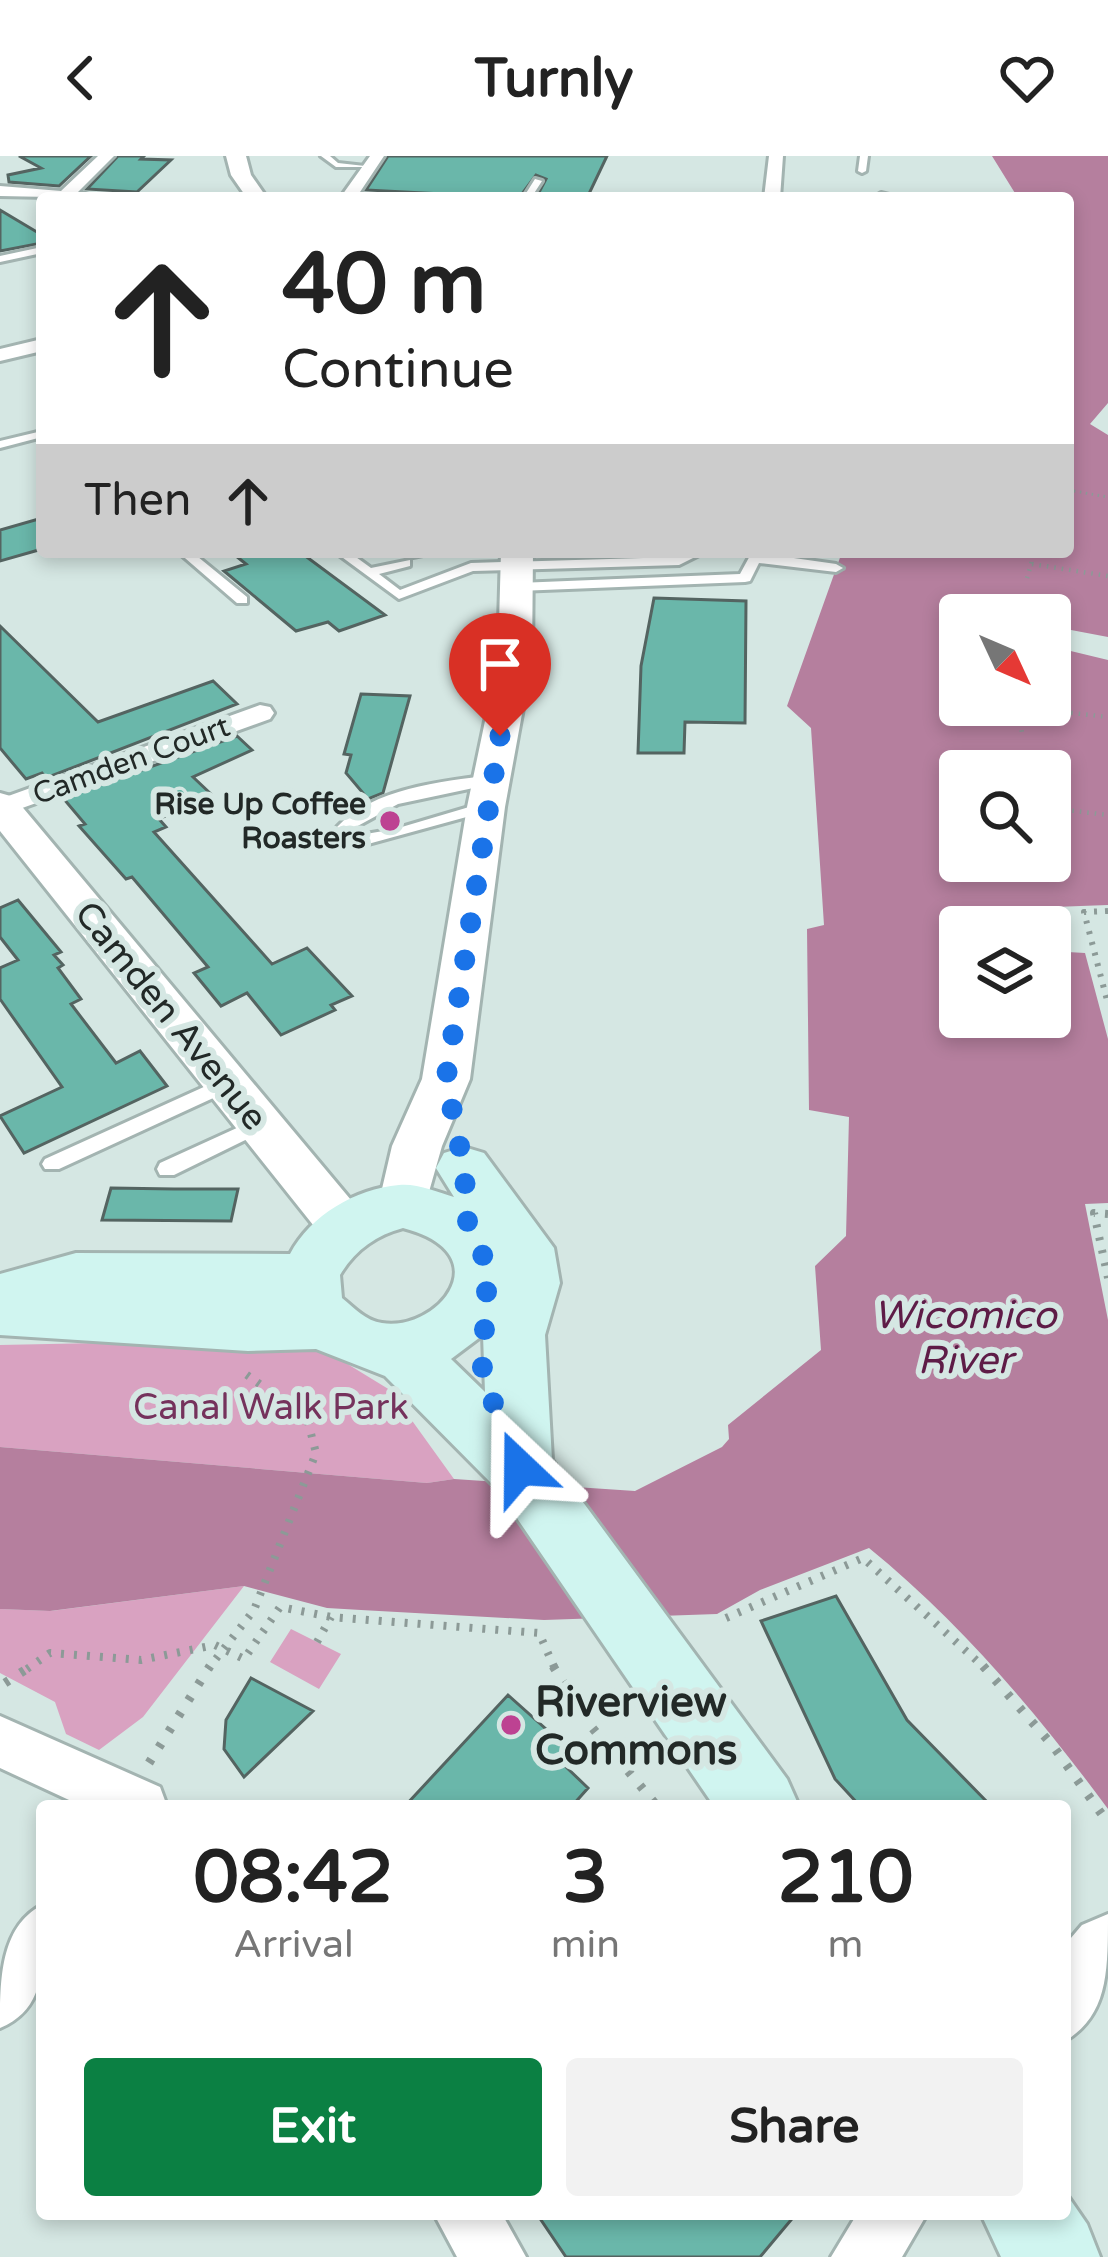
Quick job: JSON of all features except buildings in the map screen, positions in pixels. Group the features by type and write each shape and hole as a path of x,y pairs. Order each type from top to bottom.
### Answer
{"main road":[{"path":"464,1168 525,1248 530,1283 514,1335 526,1475"},
{"path":"477,1257 475,1309 455,1329 429,1342 398,1348 371,1346 347,1337 320,1301 316,1259 343,1226 361,1215 403,1206 450,1216 477,1257 482,1375 526,1475"},
{"path":"0,1296 76,1276 320,1301"},
{"path":"0,1310 248,1326 320,1301"},
{"path":"398,1348 526,1475 756,1800"},
{"path":"1030,2220 1054,2257"}],"street":[{"path":"68,192 107,156"},
{"path":"236,156 252,192"},
{"path":"773,192 776,156"},
{"path":"352,192 373,161"},
{"path":"1,189 36,193"},
{"path":"1,189 24,208"},
{"path":"0,355 36,346"},
{"path":"403,1206 417,1147 446,1079 488,794 515,658 518,568"},
{"name":"Camden Court","path":"2,807 260,712"},
{"name":"Camden Avenue","path":"2,807 343,1226"},
{"path":"446,1079 477,1257"},
{"path":"0,1742 17,1754 123,1800"},
{"path":"0,1999 36,1942"},
{"path":"1071,1996 1108,1951"},
{"path":"469,2220 494,2257"},
{"path":"862,2257 891,2220"}],"lane":[{"path":"325,156 336,165 373,161"},
{"path":"862,171 864,156"},
{"path":"531,192 538,181"},
{"path":"0,259 36,251"},
{"path":"0,445 36,436"},
{"path":"191,558 242,600"},
{"path":"349,558 399,596 471,567 745,578 755,558"},
{"path":"369,573 413,558"},
{"path":"461,558 471,567"},
{"path":"518,568 686,558"},
{"path":"774,558 836,568"},
{"path":"439,787 488,794 372,841 356,840 345,827 356,817 439,787"},
{"path":"52,1164 228,1083"},
{"path":"167,1169 261,1124"}],"path":[{"path":"1074,491 1108,496"},
{"path":"1027,578 1034,558"},
{"path":"1032,564 1108,576"},
{"path":"1071,712 1108,717"},
{"path":"1021,726 1022,734"},
{"path":"1071,810 1108,814"},
{"path":"1108,911 1084,912 1108,1004"},
{"path":"1108,1214 1094,1214 1108,1278"},
{"path":"132,1800 222,1648 254,1610 316,1453 307,1418 238,1368"},
{"path":"725,1618 863,1558 932,1612 1019,1699 1108,1823"},
{"path":"5,1683 50,1653 142,1660 215,1645 244,1659 280,1607 331,1617 539,1633 551,1668 584,1718 652,1800"},
{"path":"316,1642 331,1617"}],"green space":[{"name":"Canal Walk Park","path":"244,1340 318,1346 390,1390 454,1479 427,1483 0,1447 0,1345"},
{"path":"244,1586 143,1717 99,1750 66,1734 55,1702 0,1673 0,1609 51,1611"},
{"path":"291,1629 341,1654 319,1689 270,1662"}],"water":[{"name":"Wicomico River","path":"992,156 1108,156 1108,403 1090,424 1108,435 1108,637 1071,630 1071,594 939,594 939,726 1071,726 1071,651 1108,660 1108,905 939,906 939,1038 1071,1038 1071,952 1085,953 1108,1039 1108,1203 1085,1204 1108,1320 1108,1809 997,1671 869,1548 760,1590 717,1614 544,1620 327,1608 244,1586 50,1611 0,1609 0,1447 427,1483 454,1479 635,1491 722,1447 729,1439 728,1425 821,1350 815,1266 846,1236 849,1117 809,1110 807,929 824,925 811,728 787,706 840,558 1074,558 1074,192 1014,192"}],"place":[{"name":"Rise Up Coffee Roasters","path":"390,821"},
{"name":"Riverview Commons","path":"511,1725"}],"route":[{"path":"500,736 446,1079 464,1168 468,1228 488,1265 482,1375 520,1468"}]}
